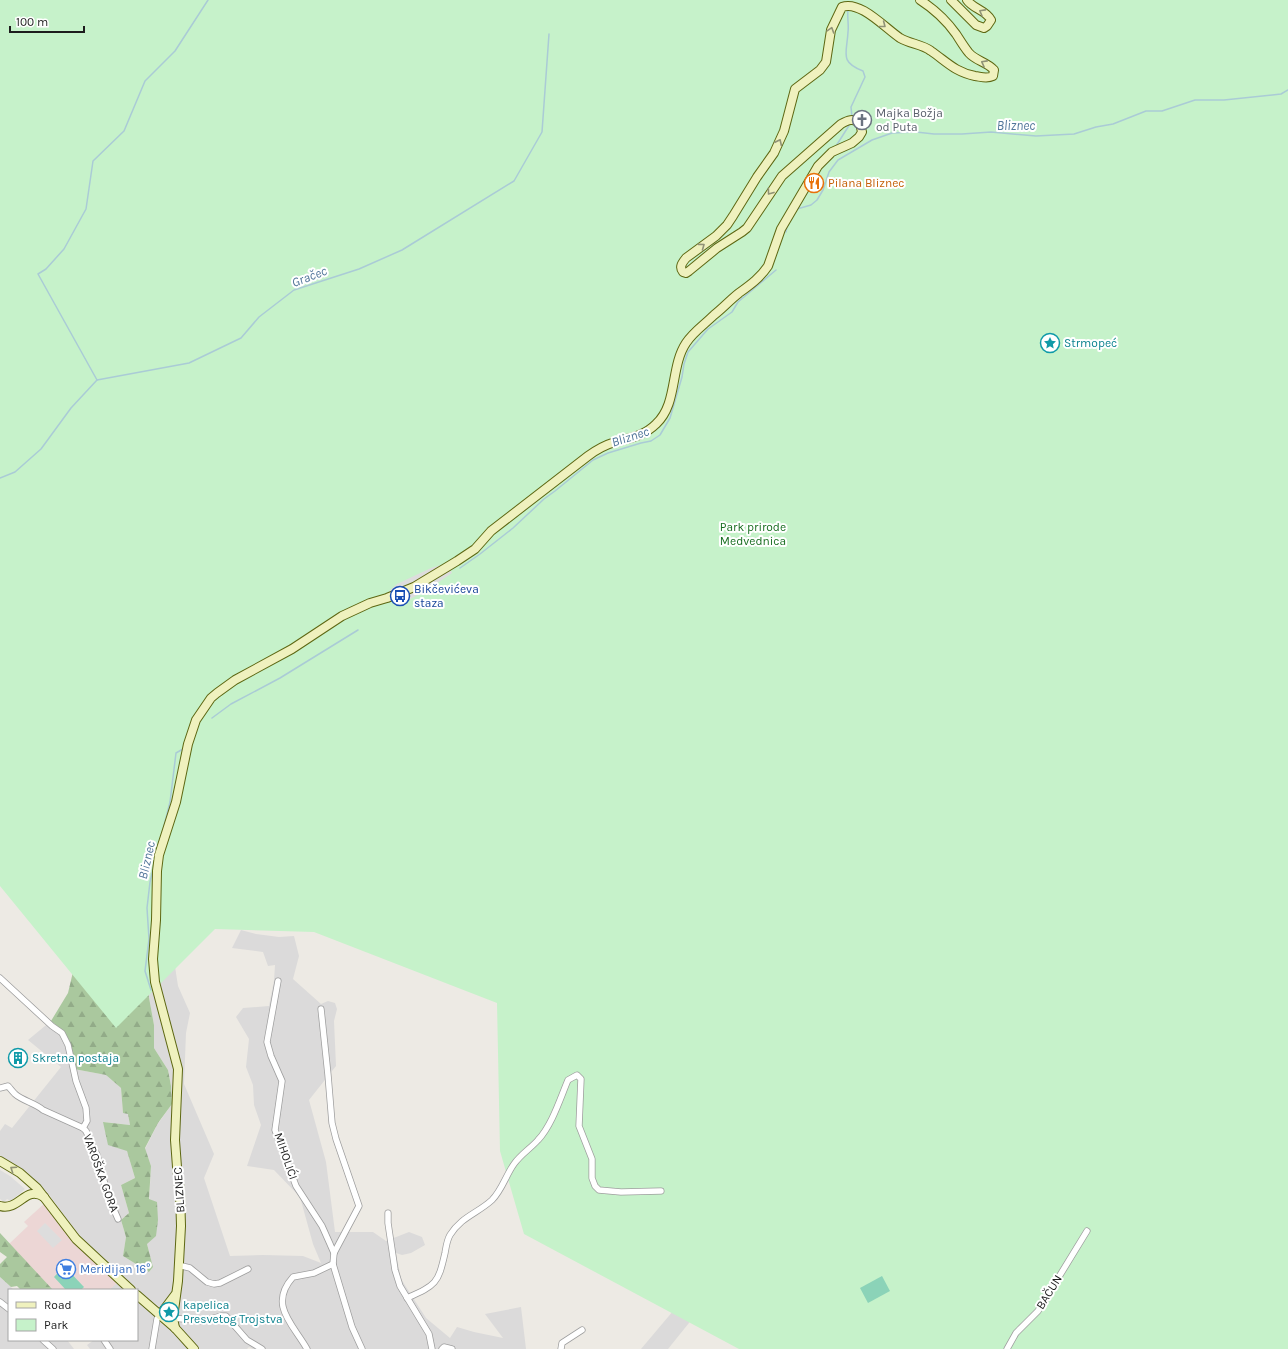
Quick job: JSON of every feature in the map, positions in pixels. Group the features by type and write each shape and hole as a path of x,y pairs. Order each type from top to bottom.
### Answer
{"main road":[{"name":"BLIZNEC","path":"175,1328 174,1318 181,1226 180,1192 175,1140 178,1069 155,982 153,959 159,855 176,802 188,744 196,720 211,698 223,688 292,649 342,616 370,603 414,587 440,572 475,549 491,531 591,454 614,443 643,434 652,428 661,419 666,410 678,364 686,343 703,325 733,298 753,283 765,270 768,266 781,229 818,166 836,150 852,143 861,134 862,130 860,123 851,120 841,124 782,176 747,228 717,248 689,271 686,273 683,272 681,266 686,258 716,236 734,216 757,177 774,153 784,131 795,89 824,66 828,54 831,30 842,7 849,4 863,8 899,37 930,50 959,72 983,78 993,76 994,70 991,66 974,58 940,15 920,0"},
{"path":"951,0 976,25 984,28 987,26 991,20 990,17 973,7 967,0"},
{"path":"0,1161 32,1182 76,1239 130,1289"},
{"path":"0,1206 13,1206 28,1195 33,1187 32,1182"},
{"path":"28,1195 37,1193 44,1198"},
{"name":"BLIZNEC","path":"160,1315 172,1300 176,1291"},
{"path":"138,1296 175,1328 188,1346 194,1349"}],"street":[{"path":"0,978 52,1026 59,1030 64,1037 69,1049 76,1081 86,1108 87,1121 83,1128 19,1097 8,1086 0,1088"},
{"name":"MIHOLIĆI","path":"278,981 267,1042 271,1056 282,1081 275,1130 296,1186 322,1226 334,1254"},
{"name":"MIHOLIĆI","path":"321,1009 332,1123 359,1206 334,1254 333,1264 352,1327 362,1349"},
{"path":"407,1298 428,1289 435,1282 440,1274 449,1236 464,1219 492,1200 504,1184 514,1164 523,1153 539,1140 551,1120 568,1080 573,1076 577,1075 581,1079 579,1126 592,1159 592,1178 595,1186 599,1190 621,1192 661,1191"},
{"name":"VAROŠKA GORA","path":"83,1128 93,1144 108,1196 118,1219"},
{"path":"388,1213 395,1270 400,1286 429,1334 432,1349"},
{"name":"BAČUN","path":"1007,1349 1016,1333 1038,1311 1087,1231"},
{"path":"307,1349 283,1313 282,1292 293,1277 314,1273 333,1264"},
{"path":"178,1265 190,1268 207,1282 214,1284 220,1283 248,1270"},
{"path":"0,1302 8,1308"},
{"path":"152,1349 157,1319 160,1315"},
{"path":"174,1318 203,1321 226,1316 247,1340 262,1349"},
{"path":"561,1349 562,1342 582,1330"},
{"path":"44,1341 53,1349"},
{"path":"442,1349 444,1347 452,1349"}],"shaded area":[{"path":"447,563 452,573 427,590 399,605 389,591 397,584 431,568"},
{"path":"241,930 256,934 279,937 294,936 299,956 293,979 321,1004 328,1001 335,1003 337,1009 334,1021 336,1066 309,1100 326,1162 335,1232 373,1232 386,1241 409,1232 422,1237 425,1245 411,1253 402,1255 396,1253 401,1279 426,1318 450,1338 457,1327 503,1338 485,1314 521,1307 526,1349 253,1349 249,1347 247,1349 90,1349 87,1345 93,1341 138,1341 138,1289 110,1289 121,1279 104,1263 76,1231 50,1196 27,1172 0,1156 0,1131 5,1124 12,1128 61,1067 28,1040 51,1021 63,1031 74,1069 106,1075 121,1088 123,1113 128,1113 130,1125 104,1122 127,1151 135,1178 121,1185 129,1213 121,1220 126,1237 123,1256 149,1272 153,1267 147,1244 151,1166 145,1149 157,1125 172,1104 168,1070 154,1048 154,1025 148,992 172,947 178,986 190,1013 186,1033 184,1084 214,1154 204,1178 230,1256 303,1256 321,1263 313,1244 300,1197 274,1170 247,1166 261,1125 254,1105 253,1085 246,1067 249,1039 236,1017 243,1008 269,1006 274,981 275,965 268,966 263,952 232,948"},
{"path":"0,1170 10,1176 25,1189 11,1201 7,1199 4,1202 0,1199"},
{"path":"45,1203 118,1282 110,1289 52,1289 9,1244 28,1226 24,1222"},
{"path":"45,1223 62,1240 53,1248 37,1231"},
{"path":"0,1277 13,1289 8,1289 8,1341 68,1341 74,1349 0,1349"},
{"path":"690,1291 705,1303 668,1349 641,1349"}],"green space":[{"name":"Park prirode Medvednica","path":"0,0 1288,0 1288,1349 739,1349 524,1234 500,1151 497,1003 314,932 215,929 116,1028 0,886"},
{"path":"76,959 148,992 154,1025 154,1048 168,1070 172,1104 158,1123 145,1148 151,1166 149,1199 157,1202 158,1220 156,1236 147,1244 153,1267 149,1272 123,1256 126,1237 121,1220 129,1213 121,1185 135,1178 127,1151 108,1145 103,1122 130,1125 128,1114 123,1113 121,1088 106,1075 74,1069 63,1031 51,1021 68,993"},
{"path":"0,1233 52,1289 20,1289 17,1286 11,1287 0,1277 0,1264 7,1257 0,1252"},
{"path":"64,1266 84,1287 82,1289 65,1289 54,1277"},
{"path":"882,1276 890,1291 868,1303 860,1288"}],"waterway":[{"path":"97,380 38,274 46,269 64,249 86,209 93,161 124,131 145,81 175,51 208,0"},
{"path":"848,10 847,60 855,68 863,71 865,77 851,107 852,117"},
{"name":"Gračec","path":"0,478 15,472 41,449 71,408 97,380 189,363 241,338 259,317 294,290 359,269 402,250 514,181 542,132 549,34"},
{"name":"Bliznec","path":"797,209 811,205 817,200 823,190 829,172 838,160 872,140 892,133 916,132 934,134 962,134 991,132 1036,136 1074,134 1096,127 1113,124 1146,111 1162,111 1195,100 1224,100 1281,94 1288,90"},
{"path":"836,146 850,124"},
{"name":"Bliznec","path":"786,232 787,226"},
{"name":"Bliznec","path":"460,568 513,528 544,499 593,460 608,453 651,441 660,435 670,418 688,352 708,329 732,312 738,302 776,270"},
{"name":"Bliznec","path":"212,718 231,704 280,678 358,630"},
{"name":"Bliznec","path":"162,834 170,802 176,753 183,749"},
{"name":"Bliznec","path":"151,990 145,971 149,939 147,908 150,882 154,865"}],"place":[{"name":"Majka Božja od Puta","path":"862,120"},
{"name":"Pilana Bliznec","path":"814,183"},
{"name":"Strmopeć","path":"1050,343"},
{"name":"Bikčevićeva staza","path":"400,596"},
{"name":"Skretna postaja","path":"18,1058"},
{"name":"Meridijan 16°","path":"66,1269"},
{"name":"kapelica Presvetog Trojstva","path":"169,1312"}]}
